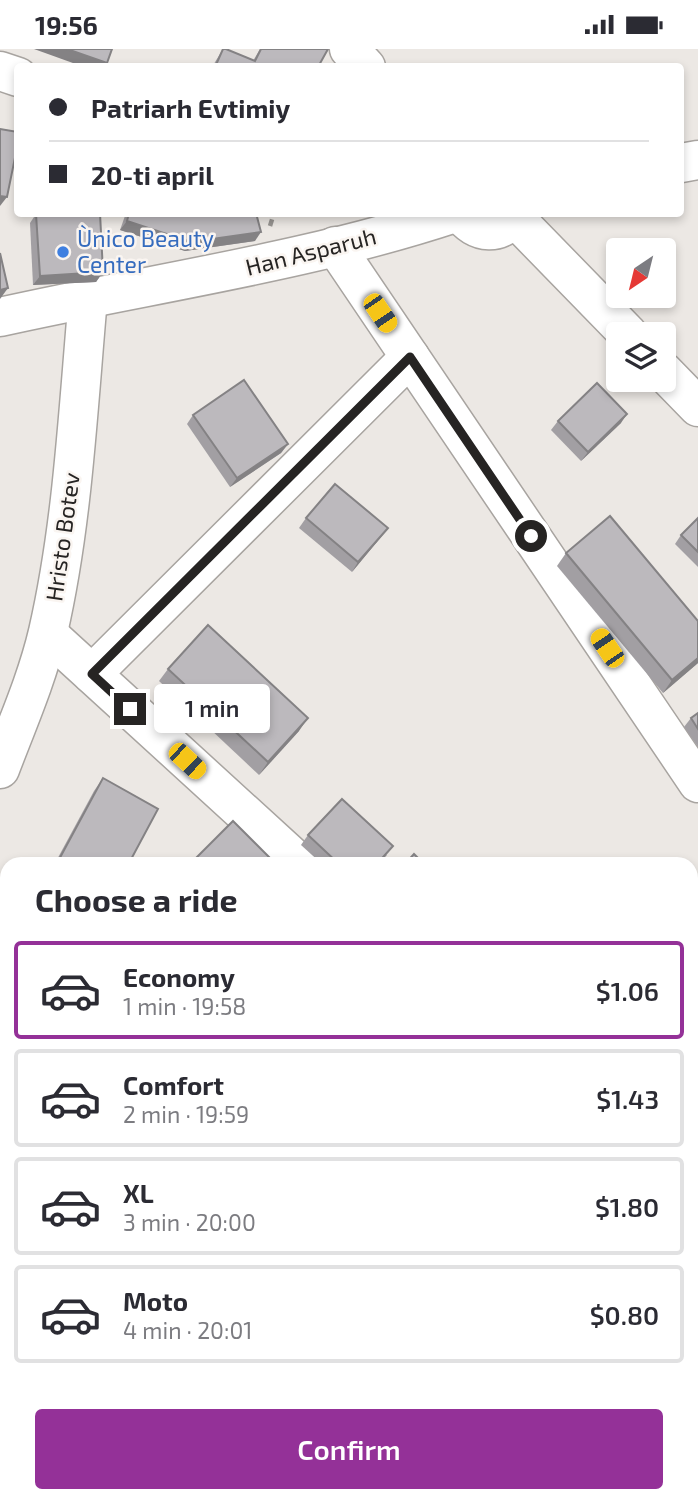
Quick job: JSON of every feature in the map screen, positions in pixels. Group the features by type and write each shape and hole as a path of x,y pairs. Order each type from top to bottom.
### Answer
{"street":[{"path":"349,49 362,63"},
{"name":"Han Asparuh","path":"0,317 88,297 256,267 440,217"},
{"path":"464,217 473,227 492,231 501,229 513,217"},
{"path":"517,217 617,322"},
{"path":"335,246 698,783"},
{"name":"Hristo Botev","path":"0,769 48,634 72,480 88,297"},
{"path":"92,674 410,357"},
{"path":"676,384 698,407"},
{"path":"48,634 292,857"}],"building":[{"path":"67,49 112,49 107,63"},
{"path":"223,49 255,61 261,49 328,49 320,63 217,63"},
{"path":"0,129 14,131 14,163 7,197 0,196"},
{"name":"Ùnico Beauty Center","path":"36,217 100,217 103,272 40,276"},
{"path":"128,217 257,217 261,232 191,242 127,221"},
{"path":"0,253 8,288 0,290"},
{"path":"244,380 288,444 237,478 193,415"},
{"path":"597,383 627,414 588,452 558,421"},
{"path":"335,484 388,528 358,562 306,518"},
{"path":"610,516 698,621 698,658 672,680 566,553"},
{"path":"698,518 698,552 681,535"},
{"path":"208,625 308,718 268,762 168,669"},
{"path":"698,713 698,729 691,718"},
{"path":"103,778 158,809 132,857 60,857"},
{"path":"342,799 393,846 383,857 331,857 308,835"},
{"path":"233,821 269,857 197,857"}],"place":[{"name":"Ùnico Beauty Center","path":"63,252"}],"route":[{"path":"130,709 92,674 410,357 531,536"}]}
